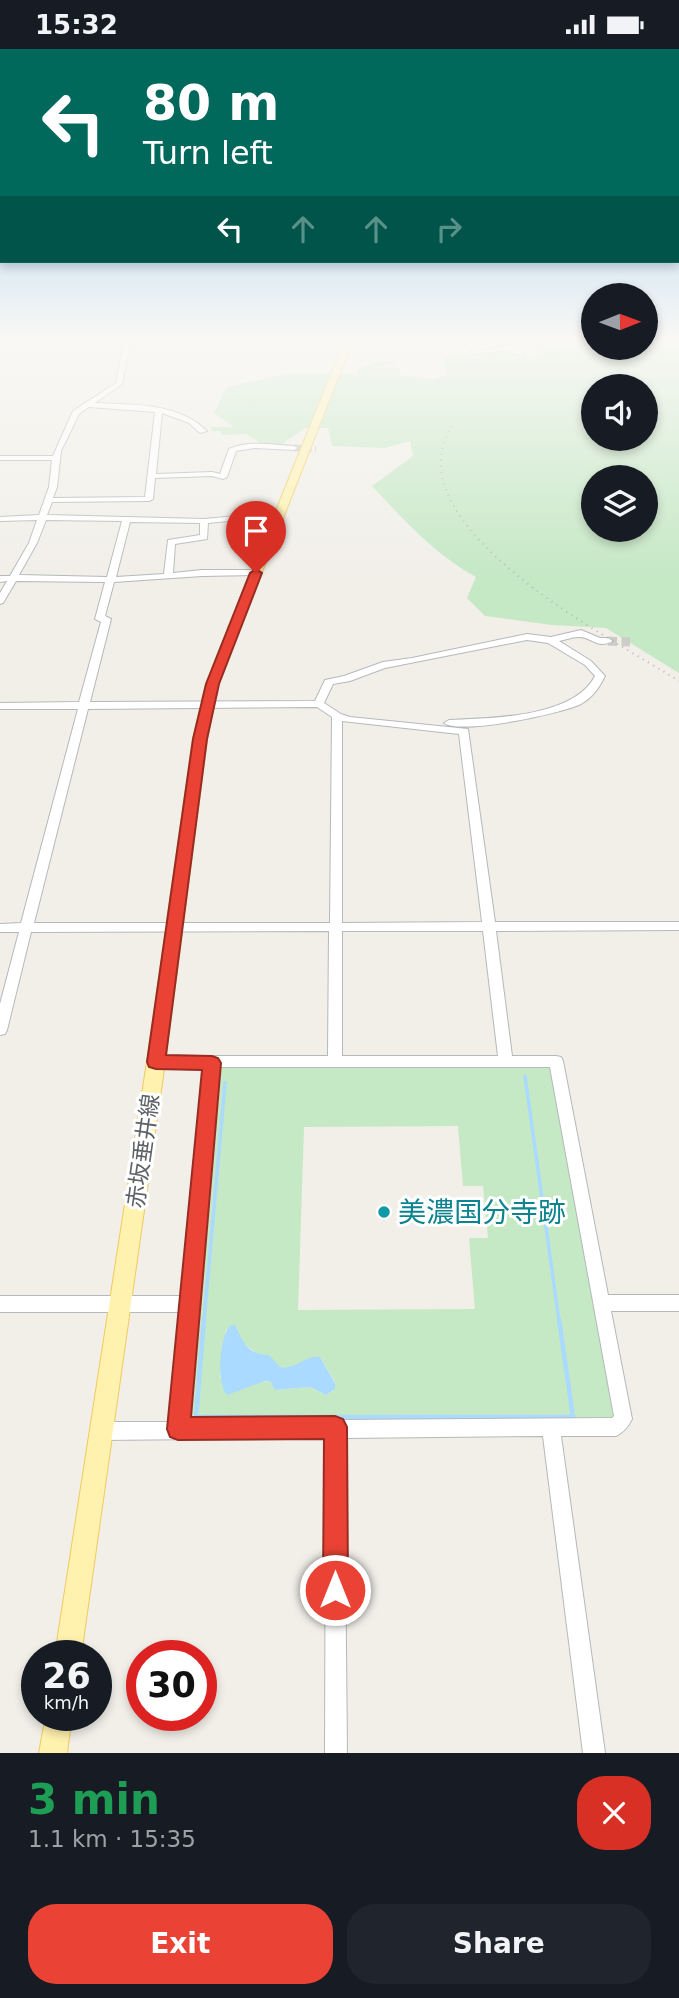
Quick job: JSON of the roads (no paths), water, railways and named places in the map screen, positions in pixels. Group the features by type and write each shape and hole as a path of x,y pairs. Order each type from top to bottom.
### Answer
{"main road":[{"name":"赤坂垂井線","path":"70,1640 207,705 212,684 318,417"},
{"path":"53,1753 56,1731"}],"street":[{"path":"0,601 33,543 55,478 54,459 74,417"},
{"path":"49,500 149,499 158,417"},
{"path":"177,417 194,422 203,431"},
{"path":"152,476 212,474 223,477 233,449 265,446 294,449"},
{"path":"0,459 54,459"},
{"path":"0,519 43,517 204,521 279,515"},
{"path":"0,1030 106,619 100,619 108,579 127,518"},
{"path":"168,576 171,542 204,537 204,521"},
{"path":"0,579 108,579 202,573 256,573"},
{"path":"551,640 581,633 598,641 608,641"},
{"path":"318,704 329,682 340,681 383,665 520,637 551,640 598,673 600,680 591,692 552,711 431,727"},
{"path":"0,706 318,704 337,716 374,723 464,731 506,1061"},
{"path":"335,1063 337,716"},
{"path":"0,928 679,926"},
{"path":"101,1431 335,1427 616,1427 623,1419 556,1061 156,1062"},
{"path":"178,1429 212,1063"},
{"path":"601,1303 679,1303"},
{"path":"0,1304 190,1304"},
{"path":"335,1427 336,1753"},
{"path":"551,1427 594,1753"}],"water":[{"path":"231,1325 235,1325 251,1350 269,1355 280,1367 320,1357 335,1383 335,1389 326,1395 310,1387 275,1390 271,1382 265,1381 227,1395 221,1381 220,1360 224,1339"}],"waterway":[{"path":"525,1076 559,1321"},
{"path":"204,1321 225,1083"},
{"path":"204,1319 196,1417 326,1417"},
{"path":"326,1417 573,1417 559,1319"},
{"path":"325,1443 326,1434"}],"tunnel":[{"path":"294,448 316,449"},
{"path":"608,641 630,642"}],"railway":[{"path":"452,426 441,464 452,502 479,540 517,575 562,608 679,681"}],"place":[{"name":"美濃国分寺跡","path":"384,1212"}]}
